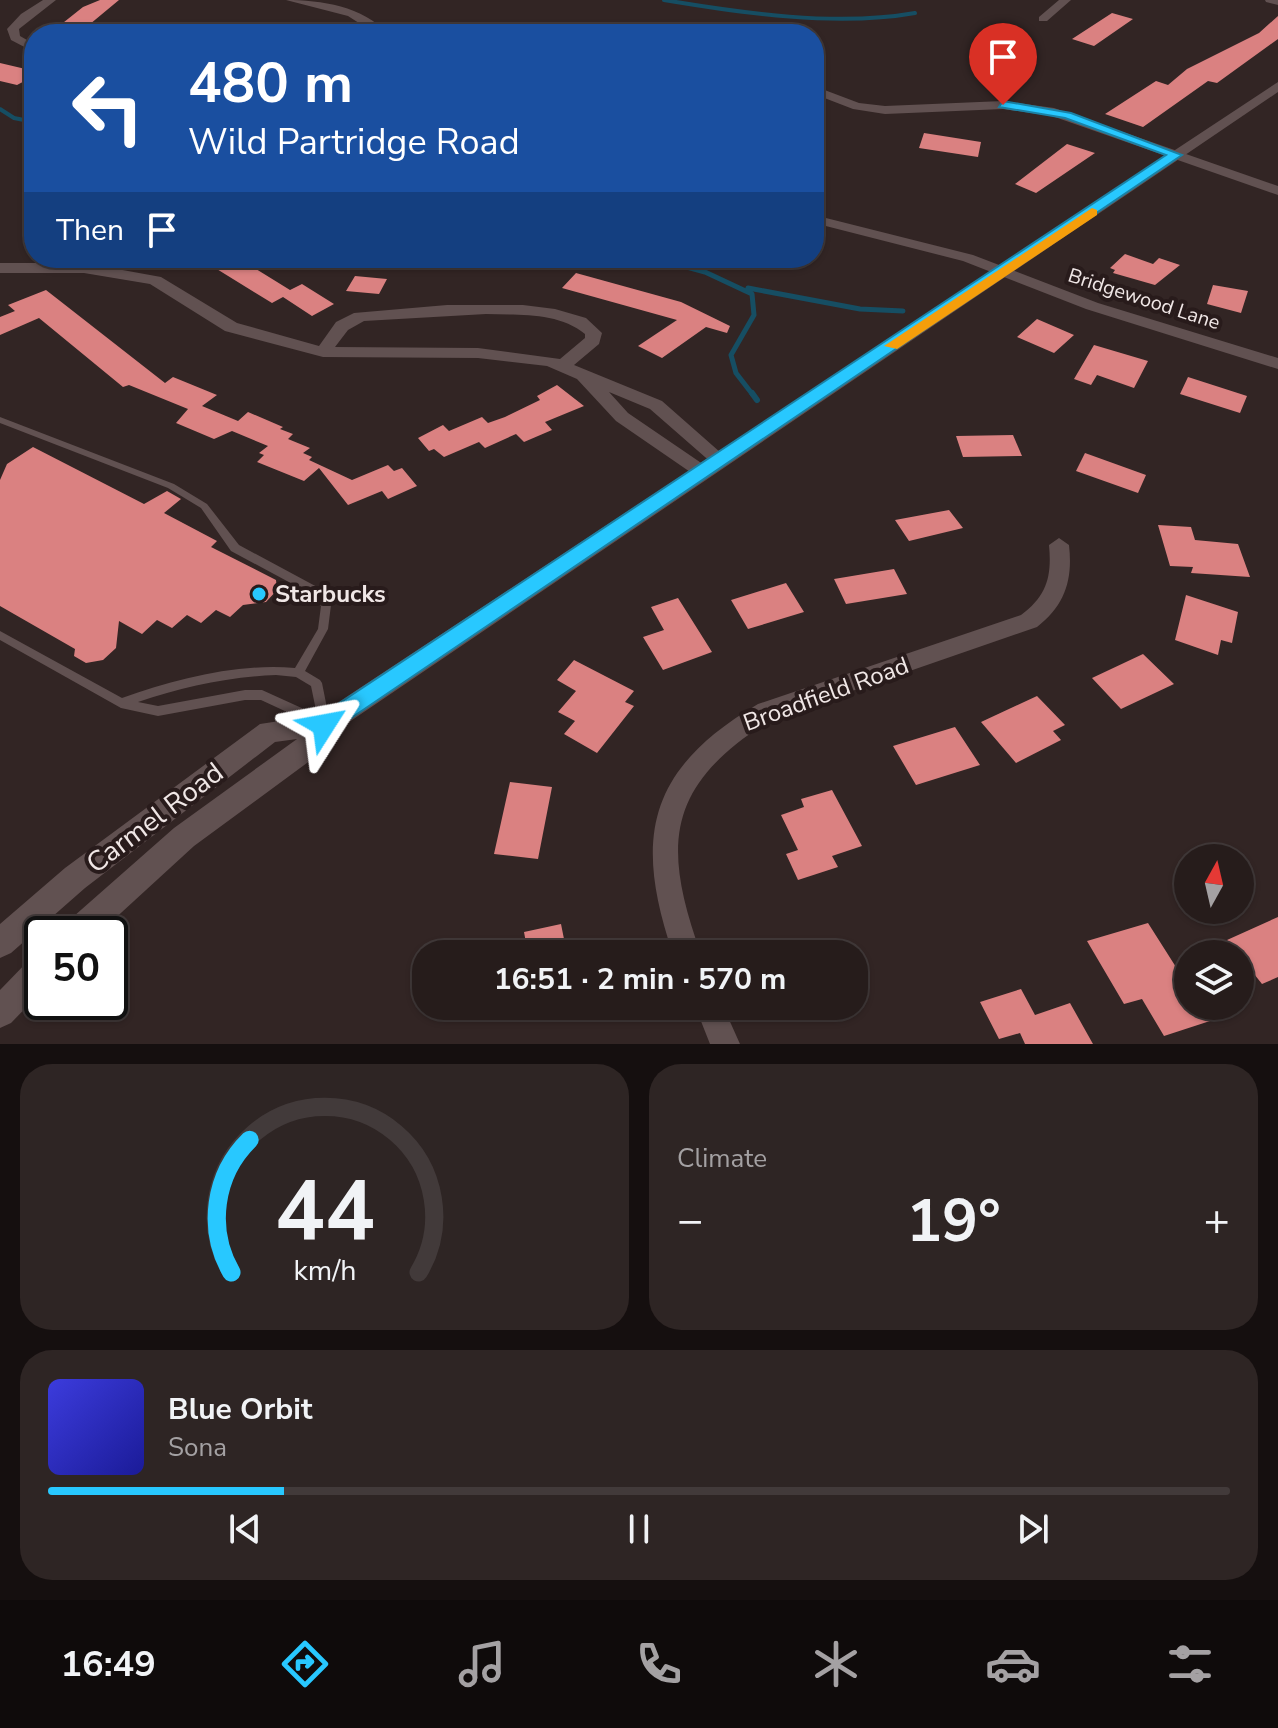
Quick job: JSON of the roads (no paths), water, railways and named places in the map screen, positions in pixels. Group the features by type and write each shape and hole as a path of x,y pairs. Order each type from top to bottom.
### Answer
{"main road":[{"name":"Carmel Road","path":"96,916 184,837 302,752 324,725 1278,86"},
{"name":"Carmel Road","path":"0,943 75,878 269,732 324,725"},
{"path":"0,1012 24,987"}],"street":[{"path":"24,43 15,38 13,29 25,16 51,0"},
{"path":"291,0 352,14 372,24"},
{"path":"1043,19 1066,0"},
{"path":"1270,0 1278,2"},
{"path":"824,94 857,106 885,110 984,105 1041,109 1278,191"},
{"name":"Bridgewood Lane","path":"824,222 1005,270 1092,306 1278,364"},
{"path":"0,268 84,268 155,280 231,327 323,352 517,355 564,365 656,405 711,466"},
{"path":"323,352 342,326 360,316 547,310 586,321 594,333 593,340 564,365"},
{"path":"584,376 622,417 711,466"},
{"name":"Broadfield Road","path":"681,940 671,914 663,877 663,852 676,795 693,766 712,745 737,725 766,711 1029,621 1042,612 1059,590 1063,570 1059,545"},
{"path":"715,1020 725,1044"}],"lane":[{"path":"0,420 171,486 204,506 235,548 315,591 326,605 323,629 298,672"},
{"path":"0,635 121,703 158,711 245,695 262,695 324,725"},
{"path":"121,703 147,693 250,673 298,672 316,683 324,725"}],"waterway":[{"path":"664,0 790,17 854,19 915,13"},
{"path":"0,109 24,120"},
{"path":"690,268 752,294 754,315 731,355 736,373 753,395"},
{"path":"748,288 860,309 903,311"},
{"path":"752,393 757,400"}],"place":[{"name":"Starbucks","path":"259,594"}]}
